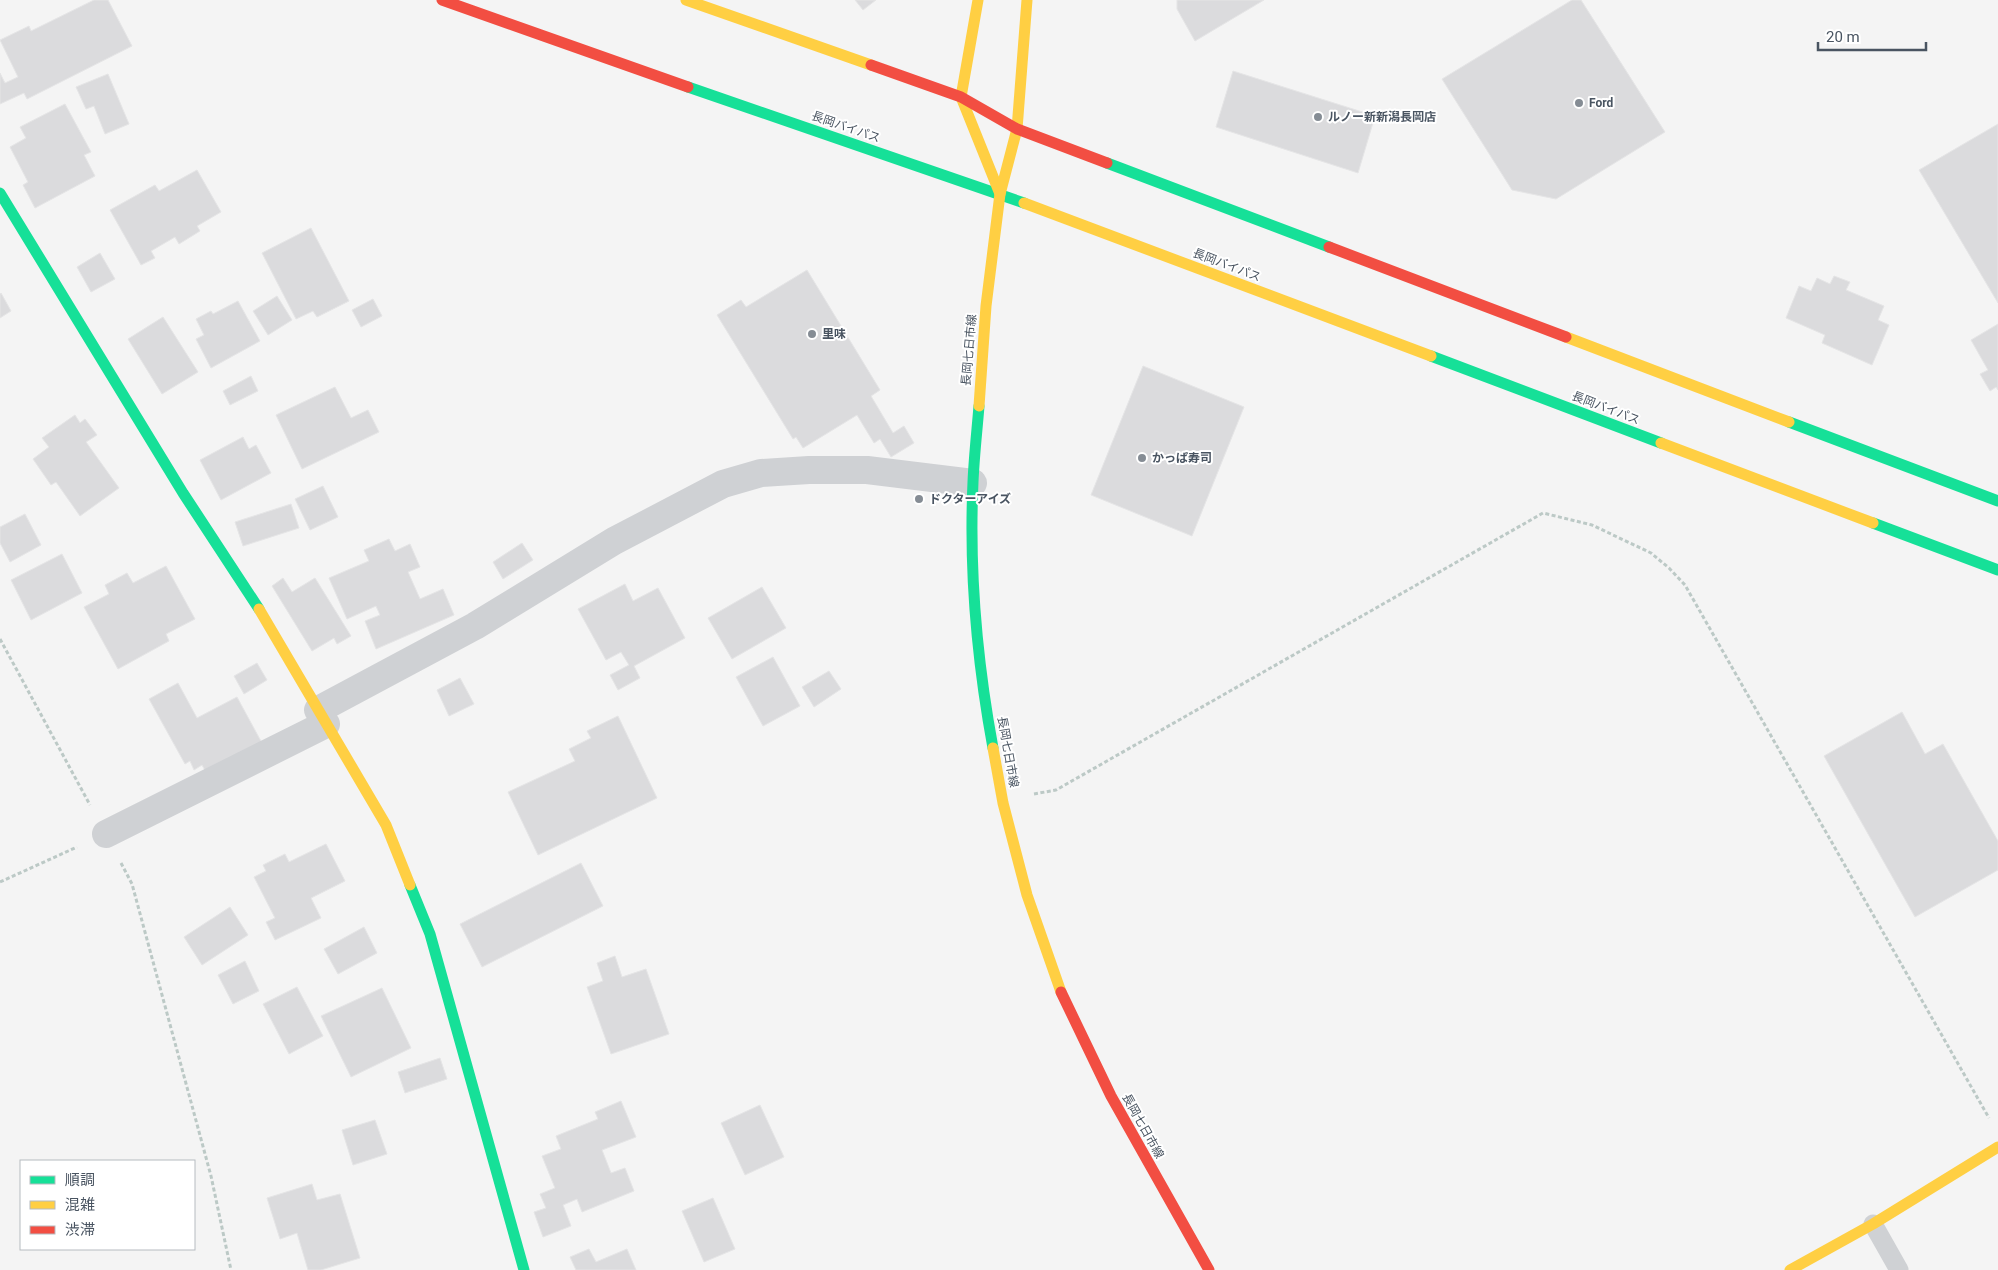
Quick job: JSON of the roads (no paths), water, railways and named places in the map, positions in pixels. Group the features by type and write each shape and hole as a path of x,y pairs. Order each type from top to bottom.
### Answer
{"main road":[{"name":"長岡バイパス","path":"442,0 592,54 1000,194 1998,570"},
{"path":"686,0 961,97 1017,129 1998,501"},
{"path":"961,97 978,0"},
{"name":"長岡七日市線","path":"1027,0 1017,129 1000,194 986,306 973,483 974,585 984,699 1003,802 1027,895 1062,994 1111,1096 1209,1270"},
{"name":"長岡七日市線","path":"961,97 1000,194"},
{"path":"0,193 184,493 269,625 386,825 430,934 524,1270"},
{"path":"1790,1270 1873,1224 1998,1148"}],"street":[{"path":"106,834 322,717 614,541 723,484 761,473 809,470 867,470 973,483"}],"lane":[{"path":"1873,1224 1899,1270"}],"place":[{"name":"Ford","path":"1579,103"},
{"name":"ルノー新新潟長岡店","path":"1318,117"},
{"name":"里味","path":"812,334"},
{"name":"かっぱ寿司","path":"1142,458"},
{"name":"ドクターアイズ","path":"919,499"}]}
